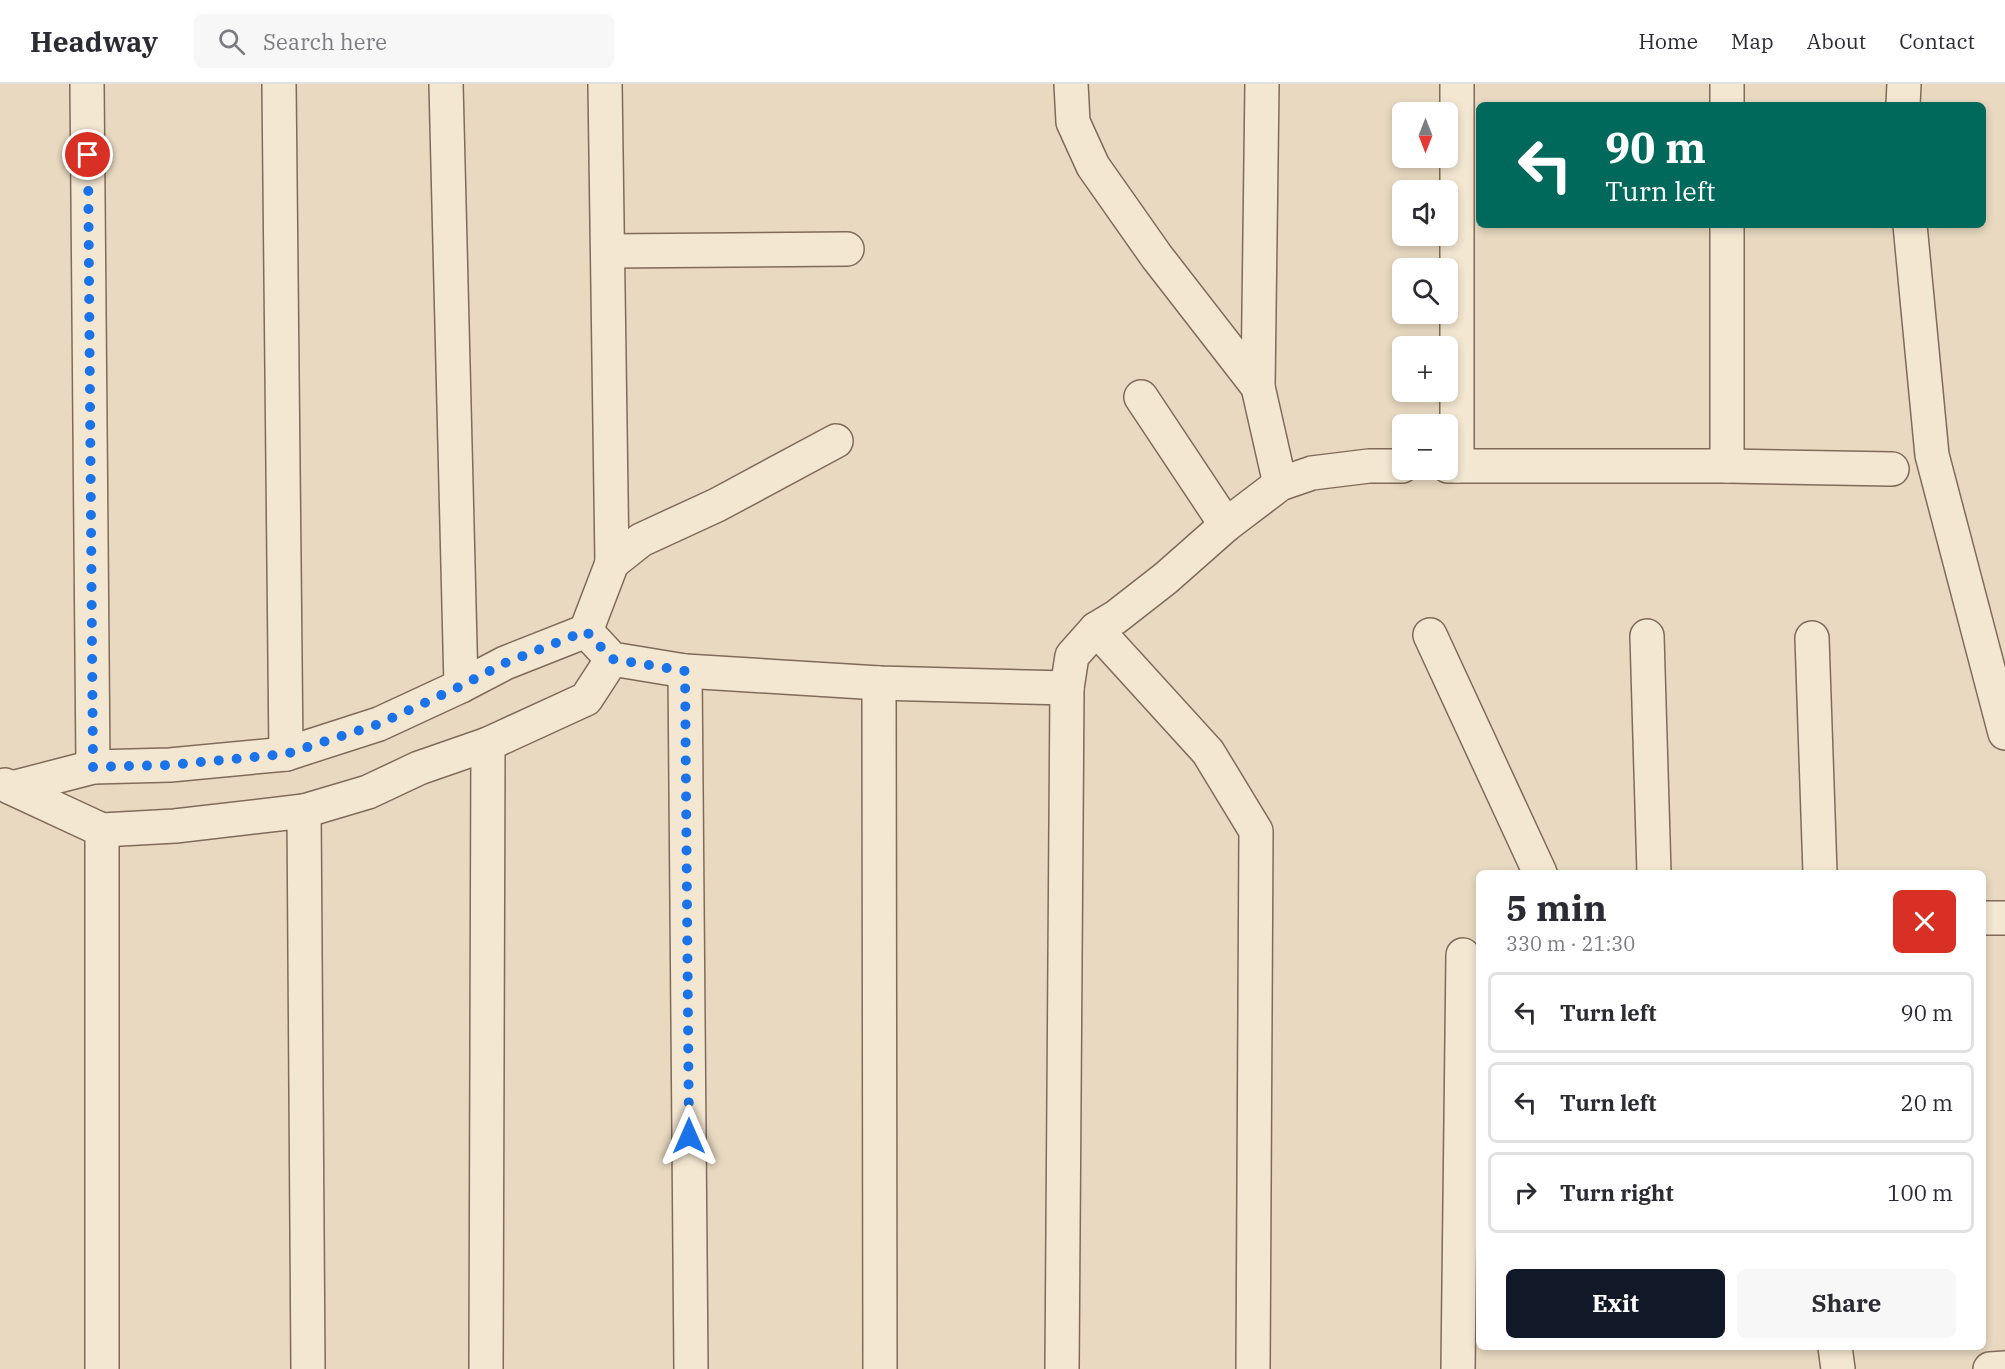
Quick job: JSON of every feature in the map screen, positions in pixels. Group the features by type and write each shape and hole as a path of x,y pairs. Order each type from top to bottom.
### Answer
{"street":[{"path":"87,84 93,767"},
{"path":"279,84 286,754"},
{"path":"446,84 461,686"},
{"path":"6,786 93,767 170,765 286,754 379,724 505,663 586,631 612,563 605,84"},
{"path":"1071,84 1074,122 1093,166 1157,257 1258,387"},
{"path":"1262,84 1258,387 1280,484"},
{"path":"1453,414 1457,84"},
{"path":"1727,84 1727,102"},
{"path":"1903,102 1904,84"},
{"path":"1727,228 1727,466"},
{"path":"1910,228 1932,456 2005,733"},
{"path":"608,251 847,249"},
{"path":"1141,398 1226,525"},
{"path":"612,563 642,540 717,505 836,441"},
{"path":"1062,1369 1067,688 1072,656 1096,629 1116,617 1166,578 1226,525 1280,484 1312,473 1369,466 1392,466"},
{"path":"1458,466 1727,466 1892,469"},
{"path":"1096,629 1208,752 1256,831 1253,1369"},
{"path":"586,631 612,659 685,671 879,682 1067,688"},
{"path":"1430,634 1539,870"},
{"path":"1647,636 1654,870"},
{"path":"1812,638 1820,870"},
{"path":"6,786 102,830 175,826 304,811 368,792 419,768 488,744 586,699 612,659"},
{"path":"685,671 691,1369"},
{"path":"879,682 880,1369"},
{"path":"486,1369 488,744"},
{"path":"304,811 308,1369"},
{"path":"102,830 102,1369"},
{"path":"1986,918 2005,918"},
{"path":"1458,1369 1470,1065 1463,955"},
{"path":"1835,1350 1838,1369"},
{"path":"1990,1369 2005,1368"}],"route":[{"path":"88,155 93,767 170,765 286,754 379,724 505,663 586,631 612,659 685,671 689,1136"}]}
